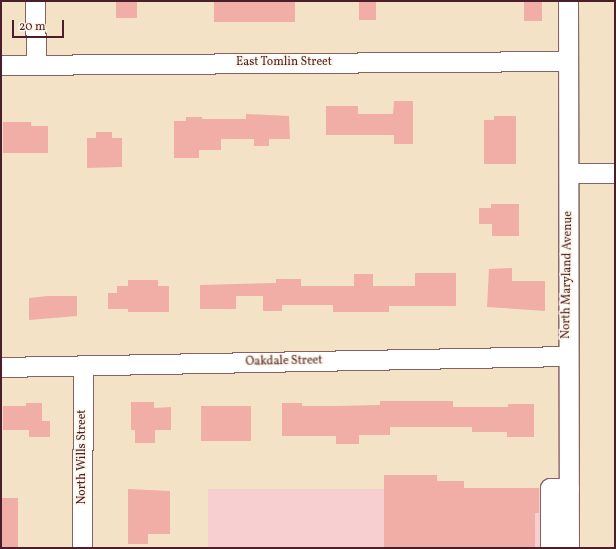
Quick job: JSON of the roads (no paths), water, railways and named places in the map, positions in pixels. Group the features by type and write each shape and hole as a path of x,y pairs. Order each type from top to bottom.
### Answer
{"street":[{"path":"35,1 36,65"},
{"name":"North Maryland Avenue","path":"568,1 569,173 567,356 569,548"},
{"name":"East Tomlin Street","path":"1,65 568,61"},
{"path":"569,173 615,173"},
{"name":"Oakdale Street","path":"1,367 567,356"},
{"name":"North Wills Street","path":"82,548 84,366"},
{"path":"550,548 550,488 569,488"}]}
